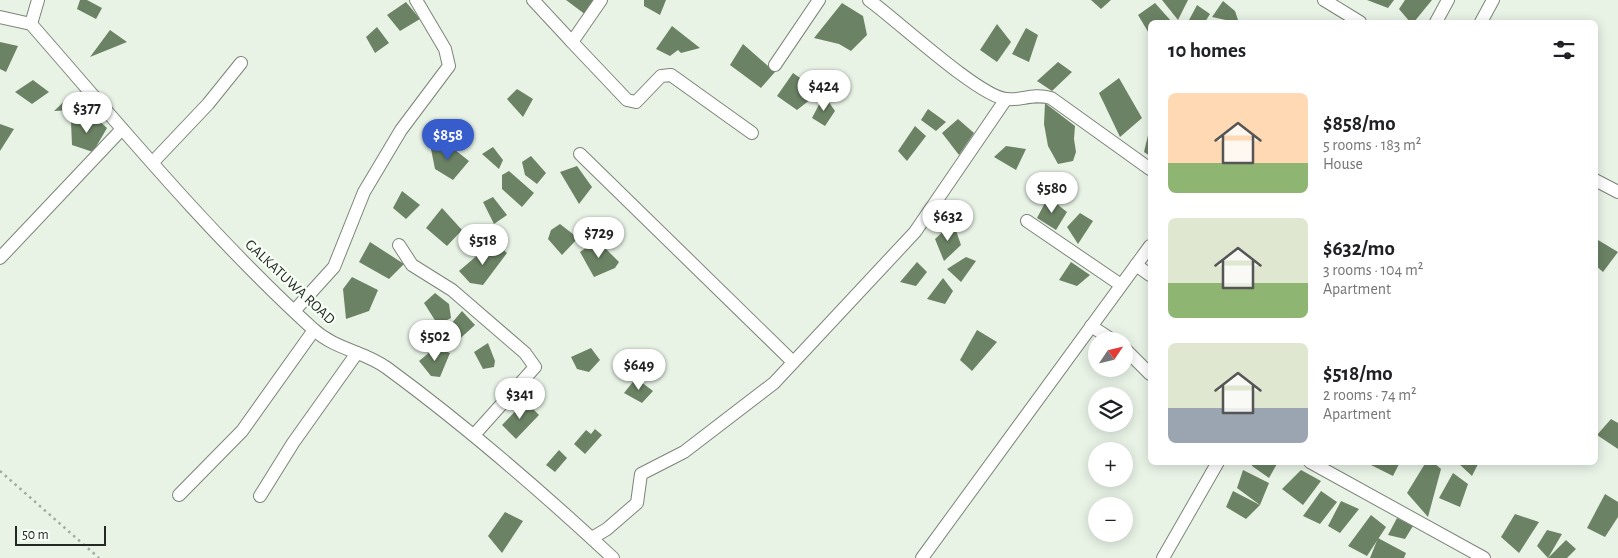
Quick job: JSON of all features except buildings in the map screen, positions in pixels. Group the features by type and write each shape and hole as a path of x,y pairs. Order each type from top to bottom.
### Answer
{"street":[{"path":"0,17 31,24 38,0"},
{"path":"295,310 334,267 364,192 401,130 449,66 445,49 416,0"},
{"path":"533,0 628,100 636,102 661,76 671,75 752,133"},
{"path":"572,42 601,0"},
{"path":"774,65 818,0"},
{"path":"869,0 883,4 983,90 1006,99 1037,94 1051,98 1148,168"},
{"path":"1324,0 1357,20"},
{"path":"1437,20 1448,0"},
{"path":"1482,20 1493,0"},
{"name":"GALKATUWA ROAD","path":"31,24 122,129 234,252 314,330 341,348 357,353 384,366 474,435 613,558"},
{"path":"153,162 208,104 241,64"},
{"path":"592,538 607,529 637,503 641,474 684,452 774,383 915,232 1006,99"},
{"path":"0,258 122,129"},
{"path":"580,154 793,362"},
{"path":"1598,182 1618,192"},
{"path":"1028,222 1121,285"},
{"path":"399,245 412,265 452,290 525,353 535,367 474,435"},
{"path":"922,558 1148,249"},
{"path":"1136,265 1148,274"},
{"path":"1091,326 1100,332"},
{"path":"179,495 242,432 314,330"},
{"path":"260,496 293,443 357,353"},
{"path":"1133,357 1148,372"},
{"path":"1163,558 1216,465"},
{"path":"1315,465 1484,558"}],"path":[{"path":"0,471 99,558"}]}
